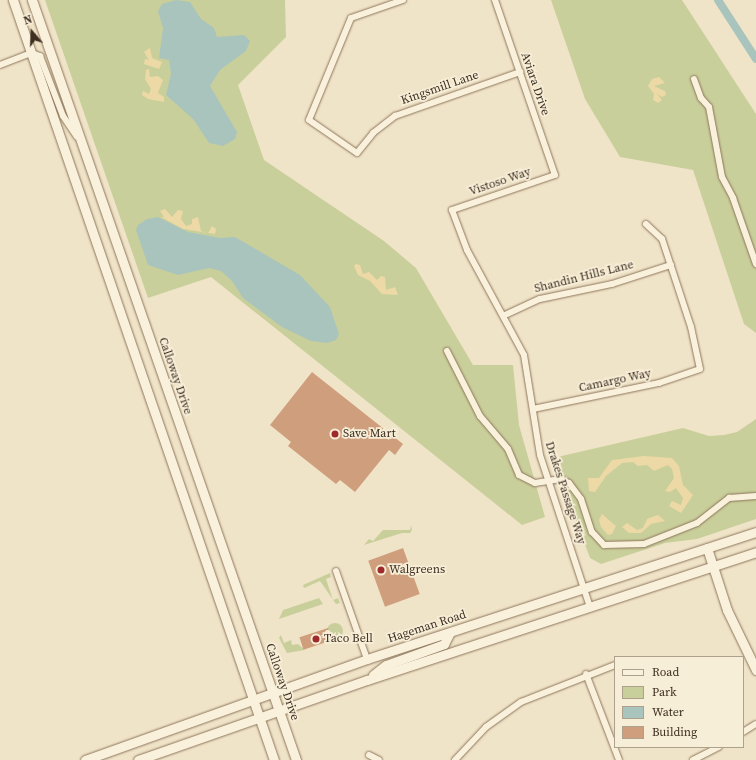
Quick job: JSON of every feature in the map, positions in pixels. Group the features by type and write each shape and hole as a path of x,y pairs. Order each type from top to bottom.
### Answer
{"main road":[{"path":"13,0 274,760"},
{"name":"Calloway Drive","path":"32,0 296,760"},
{"name":"Hageman Road","path":"85,760 367,659 756,532"},
{"path":"707,548 712,567 730,616 756,670"},
{"path":"138,760 367,680 756,552"},
{"path":"367,680 386,665 444,644 450,632"},
{"path":"95,760 107,752"}],"street":[{"name":"Kingsmill Lane","path":"403,0 350,18 309,120 357,153 373,133 395,116 520,72"},
{"name":"Aviara Drive","path":"496,0 555,175"},
{"path":"0,65 32,53 40,56 63,116 82,144"},
{"path":"694,79 701,98 709,107 722,177 733,198 756,264"},
{"name":"Vistoso Way","path":"452,210 555,175"},
{"name":"Drakes Passage Way","path":"452,210 467,250 505,316 524,356 536,437 548,481 590,607"},
{"path":"646,224 662,239 671,264"},
{"name":"Shandin Hills Lane","path":"505,316 540,299 612,284 671,264"},
{"name":"Camargo Way","path":"533,409 659,383 700,369 691,327 671,264"},
{"path":"447,351 480,416 508,449 518,475 535,483 561,478 574,488 581,499 592,532 598,541 612,547 658,539 697,523 729,498 756,496"},
{"path":"336,571 367,659"},
{"path":"455,760 472,740 505,712 539,693 586,674 614,665"},
{"path":"586,674 614,747"},
{"path":"744,731 756,724"},
{"path":"614,748 619,760"},
{"path":"693,760 717,748"},
{"path":"369,754 379,760"}],"green space":[{"path":"45,0 285,0 286,37 238,85 264,160 384,241 416,268 473,365 513,365 519,425 545,517 522,525 211,277 148,298"},
{"path":"551,0 682,0 756,114 756,333 744,324 693,170 620,157 585,99"},
{"path":"756,419 756,519 697,539 665,543 601,564 590,558 553,458 683,428 709,436 724,435 737,432"},
{"path":"411,525 412,530 410,533 402,533 364,545 369,539 373,541 383,530 410,530"},
{"path":"330,573 331,577 326,579 333,599 320,581 304,588 303,585"},
{"path":"319,598 323,604 279,619 283,610"},
{"path":"338,598 340,603 336,604 333,600"},
{"path":"335,623 342,628 343,631 338,638 335,639 328,634 327,631 332,624"},
{"path":"281,635 284,643 291,640 292,645 298,644 305,650 287,653 279,638"}],"sand":[{"path":"150,48 152,58 162,62 159,69 144,64 145,59 149,60 144,52"},
{"path":"149,69 150,77 158,76 163,80 158,93 164,97 164,102 148,99 142,95 143,91 149,94 151,89 145,79 146,70"},
{"path":"659,77 665,83 654,86 665,91 666,95 662,97 657,94 662,100 658,103 653,100 654,94 648,86 652,79"},
{"path":"165,209 172,217 178,210 183,211 181,219 186,226 192,224 192,219 198,217 201,231 207,233 183,229 161,217 164,217 160,211"},
{"path":"212,226 216,229 215,234 208,233"},
{"path":"356,264 360,265 363,274 369,272 377,280 381,276 385,277 386,290 395,287 398,295 382,294 370,281 358,275 354,266"},
{"path":"644,456 672,458 679,466 683,485 693,495 681,513 669,506 672,501 681,505 683,498 676,488 670,492 665,491 674,478 672,469 668,465 654,471 647,465 638,466 633,462 622,463 606,476 595,492 589,491 588,478 599,478 612,460"},
{"path":"602,514 616,526 612,534 608,535 601,527 599,520"},
{"path":"658,515 665,521 651,524 641,533 629,533 622,527 627,523 637,530 643,528 647,519"}],"water":[{"path":"176,0 190,2 201,19 214,28 217,37 244,35 250,41 246,51 220,70 210,86 237,132 235,139 223,146 209,143 193,119 166,95 171,74 169,60 159,58 163,28 158,11 162,4"},
{"path":"158,217 188,232 220,238 235,237 300,275 330,307 339,334 336,340 327,343 311,341 282,327 243,298 232,281 221,271 209,268 178,275 148,265 136,230 138,225 147,219"}],"building":[{"name":"Save Mart","path":"312,372 403,444 395,455 389,450 355,492 340,480 336,484 288,446 291,442 270,425"},
{"name":"Walgreens","path":"403,548 420,594 385,607 368,561"},
{"name":"Taco Bell","path":"328,628 332,640 303,650 299,637"}],"waterway":[{"path":"718,0 756,59"}],"place":[{"name":"Save Mart","path":"335,434"},
{"name":"Walgreens","path":"381,570"},
{"name":"Taco Bell","path":"316,639"}]}
